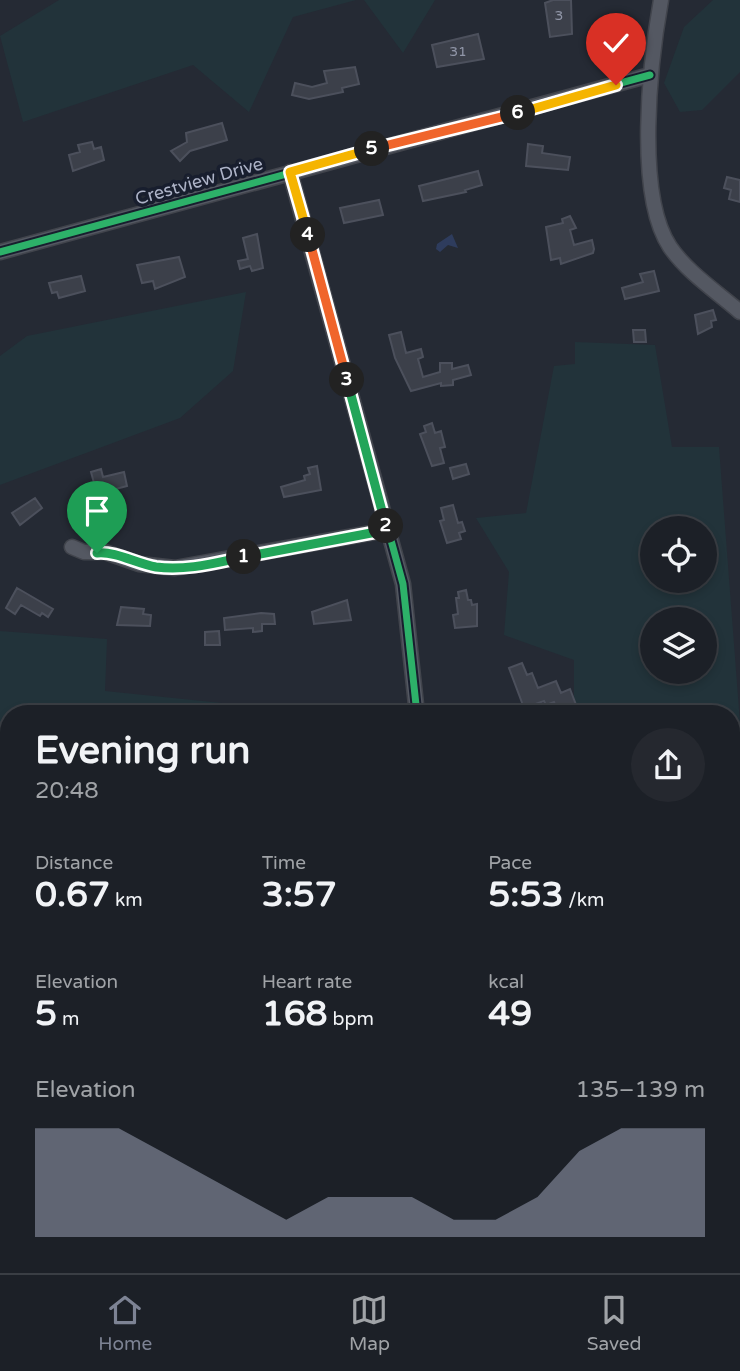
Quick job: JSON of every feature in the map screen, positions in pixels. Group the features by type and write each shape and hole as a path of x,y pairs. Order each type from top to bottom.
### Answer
{"street":[{"path":"661,0 650,75 649,160 656,219 681,261 740,312"},
{"name":"Crestview Drive","path":"0,252 650,75"},
{"path":"290,172 407,606 416,705"},
{"path":"72,547 84,552 105,552 139,564 175,568 387,530"}],"shaded area":[{"path":"59,0 356,0 293,17 249,112 193,65 23,122 0,36"},
{"path":"364,0 435,0 403,53"},
{"path":"713,0 740,0 740,72 702,110 680,112 664,83 684,27"},
{"path":"246,292 233,371 180,418 0,485 0,356 27,336"},
{"path":"575,342 655,345 672,447 719,447 739,705 574,705 574,660 504,635 509,572 476,518 526,513 554,366 575,364"},
{"path":"0,631 107,639 105,691 241,705 0,705"}],"water":[{"path":"452,234 458,248 448,245 440,252 436,249 437,244"}],"building":[{"path":"571,0 572,34 550,37 545,3"},
{"path":"478,34 484,59 437,67 432,45"},
{"path":"355,67 359,84 342,88 343,92 309,99 292,95 295,83 312,87 327,83 324,71"},
{"path":"222,123 227,140 190,151 180,161 171,151 187,142 186,133"},
{"path":"92,142 94,149 101,147 104,160 73,171 69,155 80,152 78,145"},
{"path":"528,144 543,146 542,153 570,157 568,170 526,166"},
{"path":"478,171 482,185 465,190 466,192 423,201 419,186"},
{"path":"727,177 740,180 740,202 729,199 731,190 724,188"},
{"path":"379,200 383,215 344,223 340,208"},
{"path":"570,216 576,228 570,230 574,245 592,240 594,249 593,253 561,264 560,258 551,260 546,227 563,223 562,219"},
{"path":"257,234 263,268 252,271 250,266 240,269 238,261 248,259 243,238"},
{"path":"179,257 185,277 155,289 153,281 142,283 137,265"},
{"path":"654,271 659,291 625,299 622,288 643,282 640,274"},
{"path":"81,276 85,291 59,298 57,292 52,293 49,283"},
{"path":"713,310 716,320 711,321 712,327 698,334 695,315"},
{"path":"633,330 645,330 646,342 634,342"},
{"path":"401,332 406,353 421,349 423,357 418,359 423,377 440,372 440,363 452,363 452,369 468,365 471,375 453,380 453,385 441,386 441,383 411,391 395,358 389,335"},
{"path":"432,423 435,433 441,431 445,447 440,448 444,463 432,466 420,434 426,432 424,426"},
{"path":"466,464 469,474 453,479 450,468"},
{"path":"317,466 321,490 284,497 281,487 305,480 304,476 310,474 308,468"},
{"path":"101,469 103,477 124,472 127,486 97,494 91,472"},
{"path":"35,498 42,508 20,525 12,513"},
{"path":"453,505 458,523 462,522 465,531 459,533 461,539 447,543 440,521 444,520 441,508"},
{"path":"17,588 53,609 48,617 42,613 40,616 21,605 15,614 6,608"},
{"path":"466,590 468,600 471,600 472,605 477,604 477,626 455,628 453,615 458,614 456,598 459,598 458,592"},
{"path":"347,600 351,620 314,624 312,612"},
{"path":"121,607 144,609 143,614 151,615 150,626 117,625"},
{"path":"274,614 275,624 262,624 262,631 253,632 253,628 225,630 224,618"},
{"path":"219,631 220,645 205,645 205,632"},
{"path":"522,663 527,675 532,673 538,688 556,681 561,693 570,689 576,705 555,705 554,702 546,705 544,701 523,705 509,668"}],"cycle path":[{"path":"0,252 650,75"},
{"path":"290,172 403,584 416,705"}],"route":[{"path":"97,553 105,552 139,564 157,567 193,567 387,530 290,172 520,113 616,85"}]}
